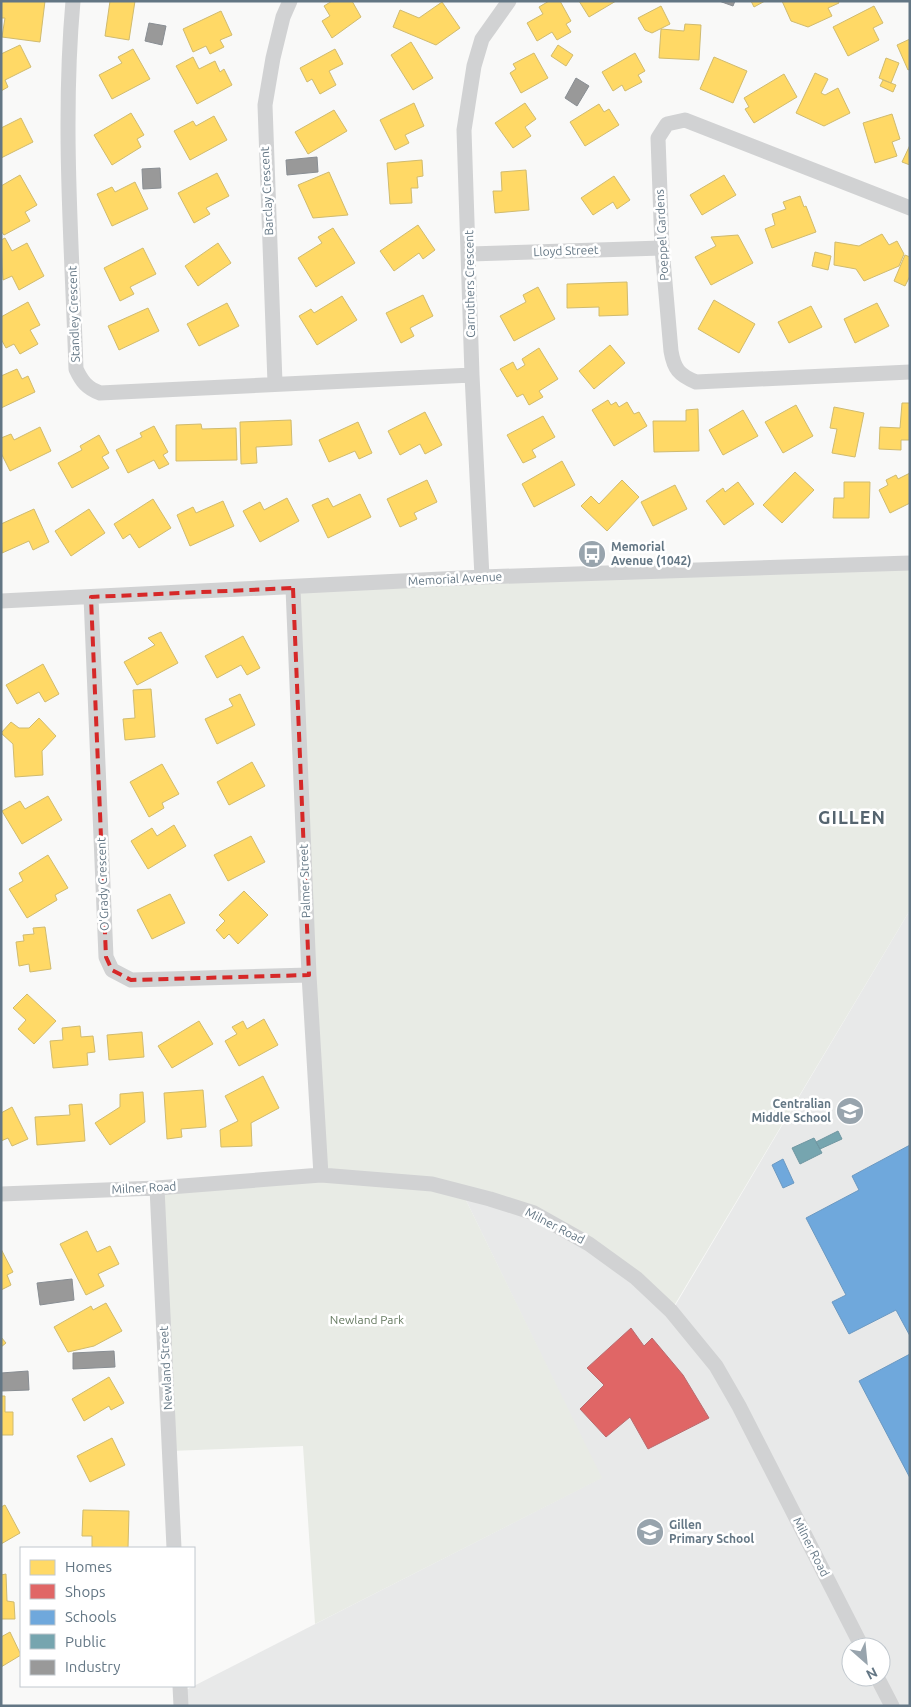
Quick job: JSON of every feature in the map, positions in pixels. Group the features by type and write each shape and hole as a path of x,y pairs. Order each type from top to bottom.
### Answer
{"street":[{"name":"Standley Crescent","path":"73,1 69,48 68,126 76,369 83,382 89,388 100,393 275,383 472,375"},
{"name":"Barclay Crescent","path":"275,383 265,105 273,58 290,1"},
{"name":"Carruthers Crescent","path":"482,577 472,375 470,254 464,130 474,66 482,39 509,1"},
{"name":"Poeppel Gardens","path":"910,208 685,120 676,120 667,124 658,138 662,248 673,364 678,373 696,382 910,372"},
{"name":"Lloyd Street","path":"470,254 662,248"},
{"name":"Memorial Avenue","path":"1,602 482,577 910,563"},
{"name":"Palmer Street","path":"293,588 309,975 321,1175"},
{"name":"O'Grady Crescent","path":"91,597 106,957 112,970 131,980 309,975"},
{"name":"Milner Road","path":"1,1194 157,1188 321,1175 432,1184 534,1213 589,1244 636,1278 671,1311 716,1366 739,1406 857,1637"},
{"name":"Newland Street","path":"157,1188 174,1547"},
{"path":"180,1687 181,1706"},
{"path":"882,1687 892,1706"}],"highlighted area":[{"path":"293,588 309,975 131,980 112,970 106,957 91,597"}],"shaded area":[{"path":"910,910 910,1706 181,1706 180,1693 601,1478 462,1192 534,1213 672,1311"}],"green space":[{"name":"Newland Park","path":"910,563 910,910 671,1311 534,1213 462,1192 602,1478 315,1624 303,1446 170,1451 157,1188 321,1175 293,588"}],"building: Homes":[{"path":"1,1 45,1 40,42 2,37 5,18 1,18"},
{"path":"110,1 135,1 129,40 105,36"},
{"path":"332,1 352,1 361,17 332,38 322,21 330,16 324,6"},
{"path":"549,1 560,1 571,21 566,24 571,32 557,40 552,32 537,41 527,23 543,14 539,7"},
{"path":"579,1 616,1 589,17"},
{"path":"751,1 765,1 754,7"},
{"path":"782,1 838,1 839,3 828,8 832,16 808,27 791,21"},
{"path":"442,2 460,28 436,45 393,27 400,10 419,18"},
{"path":"661,6 670,24 652,33 645,30 638,18"},
{"path":"874,6 883,23 873,28 879,40 848,56 833,27"},
{"path":"221,11 232,35 220,40 224,47 210,54 206,46 193,52 183,29"},
{"path":"685,24 701,25 699,60 659,58 661,29 684,31"},
{"path":"910,39 910,69 908,70 897,45"},
{"path":"411,42 433,78 413,90 391,55"},
{"path":"20,45 31,67 5,80 8,87 1,91 1,54"},
{"path":"558,45 573,55 566,66 551,56"},
{"path":"133,49 150,79 112,99 99,75 122,63 118,57"},
{"path":"335,49 343,64 329,71 336,85 320,94 312,79 307,82 300,68"},
{"path":"534,53 548,78 521,93 510,73 516,69 513,64"},
{"path":"635,53 645,71 638,75 642,82 625,91 622,85 613,91 602,72"},
{"path":"193,57 199,69 215,61 220,72 224,69 232,85 197,104 176,66"},
{"path":"714,57 747,71 733,103 700,89"},
{"path":"886,58 899,63 891,83 879,78"},
{"path":"815,73 828,79 821,93 825,95 838,88 850,113 824,126 796,113"},
{"path":"784,74 797,97 754,123 745,109 749,107 744,98"},
{"path":"883,80 896,85 893,92 880,86"},
{"path":"414,103 424,126 405,135 409,143 395,150 380,120"},
{"path":"525,103 536,119 525,127 531,136 513,148 495,123"},
{"path":"599,104 604,112 609,109 619,125 585,146 570,122"},
{"path":"334,110 347,131 308,154 295,132"},
{"path":"131,113 144,135 137,139 141,147 112,165 94,135"},
{"path":"892,114 900,139 892,142 897,156 875,163 863,123"},
{"path":"214,116 227,140 190,160 174,131 193,121 196,126"},
{"path":"21,118 33,142 1,158 1,128"},
{"path":"910,145 910,165 902,162"},
{"path":"422,160 423,176 417,177 418,188 411,188 412,203 390,204 387,163"},
{"path":"526,170 529,210 495,213 493,191 502,191 501,172"},
{"path":"329,172 348,215 313,218 298,185"},
{"path":"217,173 229,196 206,208 210,214 194,223 178,193"},
{"path":"20,175 37,205 25,212 30,221 4,235 1,231 1,186"},
{"path":"724,175 736,195 702,215 690,195"},
{"path":"614,176 630,200 617,209 613,202 593,215 581,198"},
{"path":"135,182 148,209 112,226 97,194 112,187 115,192"},
{"path":"800,196 816,232 772,248 765,229 775,225 772,214 786,209 783,202"},
{"path":"418,225 435,250 423,259 419,253 394,271 380,251"},
{"path":"333,228 355,263 316,287 298,258 322,243 318,237"},
{"path":"882,234 889,245 897,241 904,254 899,266 864,281 856,269 834,265 835,242 859,246"},
{"path":"738,235 753,263 711,285 695,257 716,246 711,237"},
{"path":"5,238 12,251 27,243 44,276 19,290 12,276 3,280 1,240"},
{"path":"218,243 231,263 198,286 185,266"},
{"path":"143,248 156,274 130,287 134,294 120,301 104,268"},
{"path":"815,252 831,256 828,270 812,266"},
{"path":"905,255 910,257 910,276 905,286 894,281"},
{"path":"627,282 628,315 599,316 599,307 567,308 567,284"},
{"path":"538,287 555,319 514,341 500,316 526,302 523,295"},
{"path":"423,295 433,316 410,328 414,336 401,343 386,313"},
{"path":"342,296 357,320 317,345 299,316 311,309 314,313"},
{"path":"714,300 755,324 739,353 698,329"},
{"path":"28,302 40,325 30,330 38,344 20,354 14,344 6,348 1,339 1,317"},
{"path":"227,303 239,326 199,346 187,324"},
{"path":"877,303 889,326 855,343 844,319"},
{"path":"811,306 822,327 789,343 778,322"},
{"path":"148,308 159,331 119,350 108,326"},
{"path":"610,345 625,363 594,389 579,371"},
{"path":"539,348 558,379 539,391 543,397 529,405 523,394 517,397 500,369 513,362 517,370 525,365 522,359"},
{"path":"17,369 22,379 28,376 35,392 1,408 1,376"},
{"path":"608,400 611,405 616,402 619,407 627,402 634,414 639,412 647,426 614,446 592,410"},
{"path":"902,403 910,403 910,440 901,440 901,450 879,449 880,427 900,428"},
{"path":"796,405 813,436 783,453 765,422"},
{"path":"834,407 864,413 855,457 832,453 837,429 830,428"},
{"path":"698,409 699,451 654,452 653,421 686,421 686,410"},
{"path":"743,410 758,436 723,455 709,430"},
{"path":"425,412 442,445 425,454 420,444 400,455 388,431"},
{"path":"543,416 555,437 532,450 536,457 523,463 507,435"},
{"path":"291,420 292,445 256,447 257,463 241,464 240,422"},
{"path":"358,422 372,453 359,459 355,451 329,462 319,440"},
{"path":"201,424 202,429 236,428 237,460 176,461 176,425"},
{"path":"154,426 168,452 163,455 169,464 159,469 154,460 128,473 116,450 142,437 140,433"},
{"path":"40,427 51,451 10,471 1,453 1,438 11,434 14,440"},
{"path":"99,435 109,453 102,457 109,468 72,488 58,463 82,450 80,446"},
{"path":"562,461 575,485 534,507 522,484"},
{"path":"795,472 814,490 782,523 763,505"},
{"path":"910,473 910,503 890,513 879,490 888,485 886,480 896,475 898,479"},
{"path":"427,480 437,502 414,513 417,519 400,527 387,499"},
{"path":"622,480 639,497 607,531 581,506 591,496 599,504"},
{"path":"738,482 754,504 724,525 706,501 723,488 725,492"},
{"path":"844,482 870,482 869,518 833,518 834,498 844,498"},
{"path":"675,485 687,509 653,526 641,502"},
{"path":"360,494 371,517 328,538 312,505 328,498 333,507"},
{"path":"287,498 299,521 260,542 243,511 260,502 264,510"},
{"path":"153,499 171,528 139,548 130,534 123,539 114,524"},
{"path":"223,501 234,526 190,546 177,515 193,507 196,513"},
{"path":"34,509 49,542 33,550 29,541 2,553 1,524"},
{"path":"89,509 105,533 71,556 55,531"},
{"path":"161,632 178,663 137,685 124,662 155,645 148,638"},
{"path":"243,636 260,668 247,675 241,665 217,678 205,656"},
{"path":"43,664 59,694 45,702 39,692 17,704 6,685"},
{"path":"151,689 155,737 125,740 123,719 135,718 133,690"},
{"path":"240,694 255,725 217,744 205,719 233,706 229,699"},
{"path":"39,718 56,736 42,751 43,775 15,777 13,744 1,733 11,722 19,728 29,728"},
{"path":"252,762 265,786 229,805 217,782"},
{"path":"162,764 179,794 162,803 164,808 149,817 130,782"},
{"path":"48,796 62,820 22,844 2,811 20,801 25,809"},
{"path":"174,825 186,846 148,869 131,841 152,828 157,836"},
{"path":"251,836 265,862 228,881 214,855"},
{"path":"48,855 68,888 55,895 57,900 27,918 9,889 23,881 19,873"},
{"path":"244,891 268,915 238,944 229,934 224,939 216,930 225,921 219,915"},
{"path":"170,894 185,923 152,939 137,910"},
{"path":"45,927 51,969 30,972 29,964 19,966 16,942 24,941 23,935 34,934 33,928"},
{"path":"27,994 56,1021 34,1044 18,1029 26,1020 13,1008"},
{"path":"264,1019 278,1045 239,1066 225,1041 237,1034 232,1027 243,1021 247,1029"},
{"path":"199,1021 213,1044 172,1068 158,1046"},
{"path":"80,1026 81,1037 93,1036 95,1052 87,1053 88,1065 53,1068 50,1041 63,1040 62,1028"},
{"path":"142,1032 144,1057 109,1060 107,1035"},
{"path":"263,1076 279,1108 251,1123 252,1146 221,1147 220,1130 238,1121 225,1096"},
{"path":"203,1090 206,1127 181,1129 182,1137 167,1139 164,1093"},
{"path":"143,1092 145,1122 110,1145 95,1123 120,1107 120,1094"},
{"path":"82,1104 85,1141 37,1145 35,1117 70,1115 69,1105"},
{"path":"12,1107 28,1139 12,1146 8,1138 1,1141 1,1113"},
{"path":"87,1231 97,1252 110,1246 119,1264 98,1274 104,1286 86,1295 60,1244"},
{"path":"1,1249 13,1272 7,1275 11,1285 1,1290"},
{"path":"106,1303 122,1331 94,1346 68,1352 54,1327 91,1306 93,1310"},
{"path":"1,1337 6,1343 1,1347"},
{"path":"109,1377 124,1403 111,1410 109,1406 84,1421 72,1399"},
{"path":"1,1396 5,1396 5,1412 13,1412 13,1435 1,1435"},
{"path":"112,1438 125,1465 90,1482 77,1456"},
{"path":"5,1505 20,1533 1,1544 1,1507"},
{"path":"83,1510 129,1511 128,1547 92,1547 92,1536 82,1536"},
{"path":"6,1574 7,1601 14,1602 15,1619 1,1619 1,1575"},
{"path":"10,1632 20,1656 1,1667 1,1637"}],"building: Shops":[{"path":"631,1328 644,1346 652,1338 683,1375 709,1418 648,1449 630,1417 606,1437 580,1409 604,1385 587,1368"}],"building: Schools":[{"path":"910,1145 910,1336 896,1310 849,1334 832,1302 846,1295 806,1218 859,1190 852,1176"},
{"path":"783,1159 794,1183 783,1188 772,1165"},
{"path":"910,1354 910,1478 859,1381"}],"building: Public":[{"path":"838,1131 842,1139 820,1149 816,1142"},
{"path":"814,1138 822,1153 800,1164 792,1148"}],"building: Industry":[{"path":"719,1 735,1 733,6"},
{"path":"149,23 166,26 162,45 145,41"},
{"path":"576,78 589,86 577,106 565,98"},
{"path":"317,157 318,172 287,175 286,160"},
{"path":"160,168 161,188 143,189 142,169"},
{"path":"72,1279 74,1300 40,1305 37,1283"},
{"path":"114,1351 115,1367 73,1369 73,1353"},
{"path":"28,1371 29,1390 1,1391 1,1373"}],"place":[{"name":"Memorial Avenue (1042)","path":"592,554"},
{"name":"Centralian Middle School","path":"850,1111"},
{"name":"Gillen Primary School","path":"650,1532"}],"district":[{"name":"GILLEN","path":"852,818"}]}
